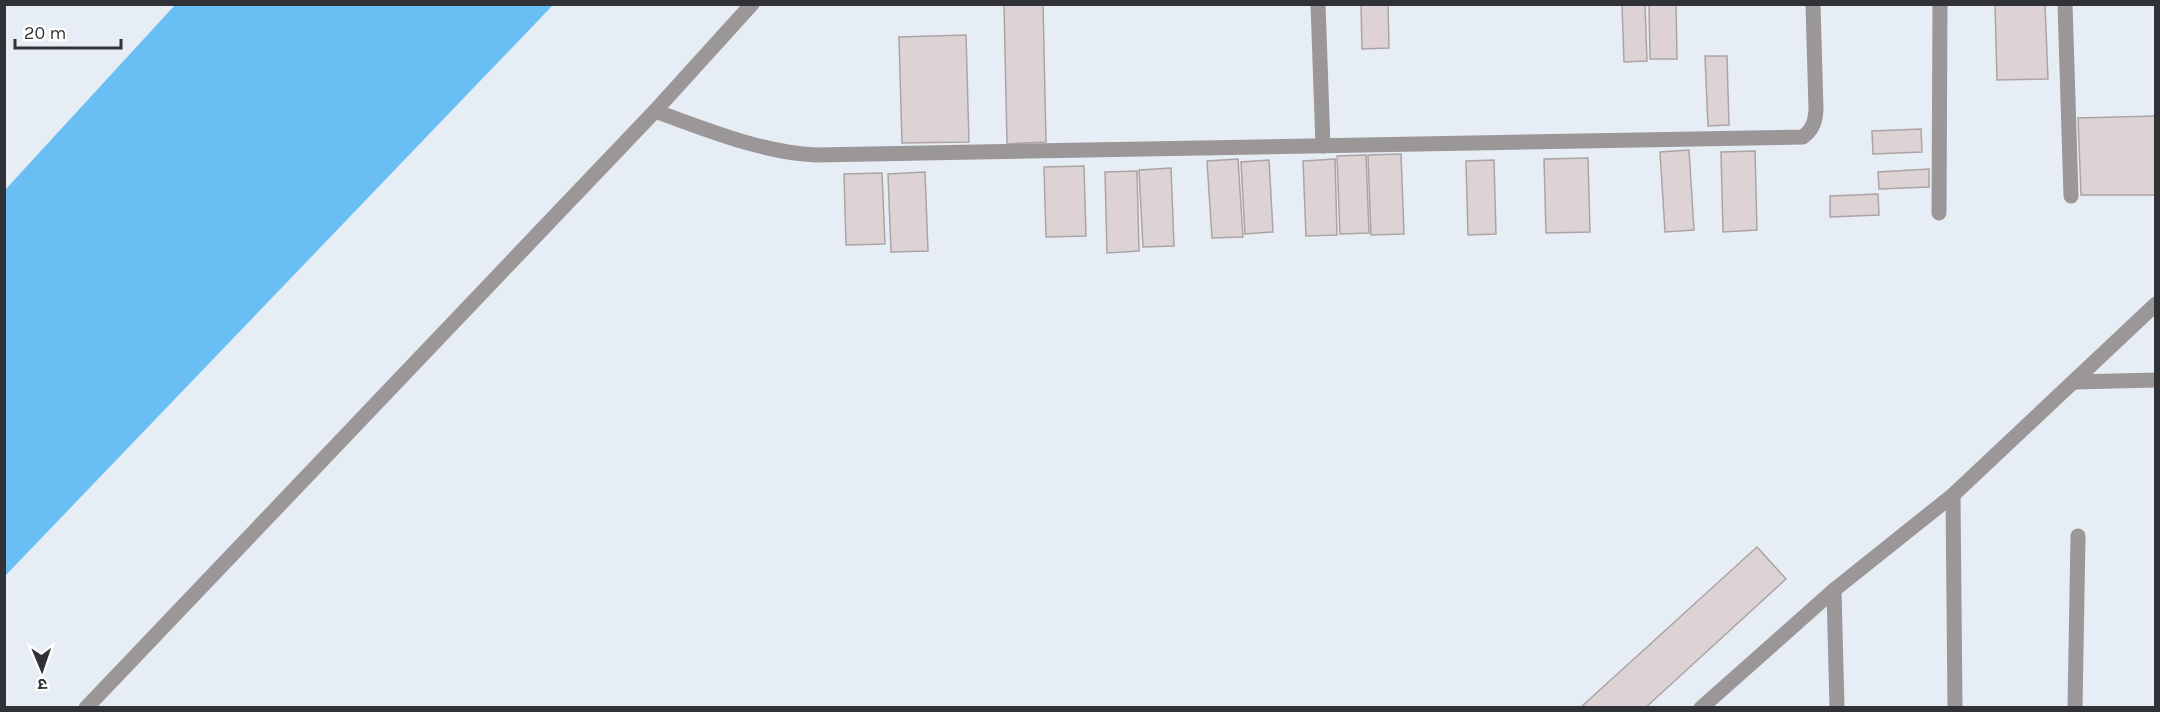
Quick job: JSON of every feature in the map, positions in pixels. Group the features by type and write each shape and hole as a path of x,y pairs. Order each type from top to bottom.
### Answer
{"street":[{"path":"86,708 655,111 752,4"},
{"path":"1318,4 1323,146"},
{"path":"655,111 758,147 788,154 849,155 1803,137 1810,132 1815,122 1816,110 1813,4"},
{"path":"1939,213 1940,4"},
{"path":"2065,4 2071,196"},
{"path":"1701,708 1834,590 1953,495 2156,304"},
{"path":"2075,382 2156,380"},
{"path":"1953,495 1955,708"},
{"path":"2074,708 2078,536"},
{"path":"1834,590 1837,708"}],"water":[{"path":"175,5 553,5 5,576 5,190"}],"building":[{"path":"1004,4 1043,4 1046,142 1007,144"},
{"path":"1361,4 1388,4 1389,48 1362,49"},
{"path":"1622,4 1645,4 1647,61 1624,62"},
{"path":"1649,4 1676,4 1677,59 1650,59"},
{"path":"1995,4 2045,4 2048,79 1997,80"},
{"path":"966,35 969,142 902,143 899,37"},
{"path":"1705,56 1727,56 1729,125 1708,126"},
{"path":"2156,116 2156,195 2081,195 2078,118"},
{"path":"1921,129 1922,152 1873,154 1872,131"},
{"path":"1689,150 1694,230 1665,232 1660,152"},
{"path":"1755,151 1757,230 1723,232 1721,152"},
{"path":"1401,154 1404,234 1371,235 1368,155"},
{"path":"1366,155 1369,233 1340,234 1337,156"},
{"path":"1588,158 1590,232 1546,233 1544,159"},
{"path":"1238,159 1243,237 1212,238 1207,161"},
{"path":"1335,159 1337,235 1306,236 1303,161"},
{"path":"1269,160 1273,232 1245,234 1241,162"},
{"path":"1494,160 1496,234 1468,235 1466,161"},
{"path":"1084,166 1086,236 1046,237 1044,167"},
{"path":"1171,168 1174,246 1143,247 1139,170"},
{"path":"1929,169 1929,187 1879,189 1878,172"},
{"path":"1137,171 1139,251 1107,253 1105,172"},
{"path":"925,172 928,251 891,252 888,174"},
{"path":"882,173 885,244 846,245 844,174"},
{"path":"1878,194 1879,215 1830,217 1830,196"},
{"path":"1757,547 1786,579 1645,708 1580,708"}]}
